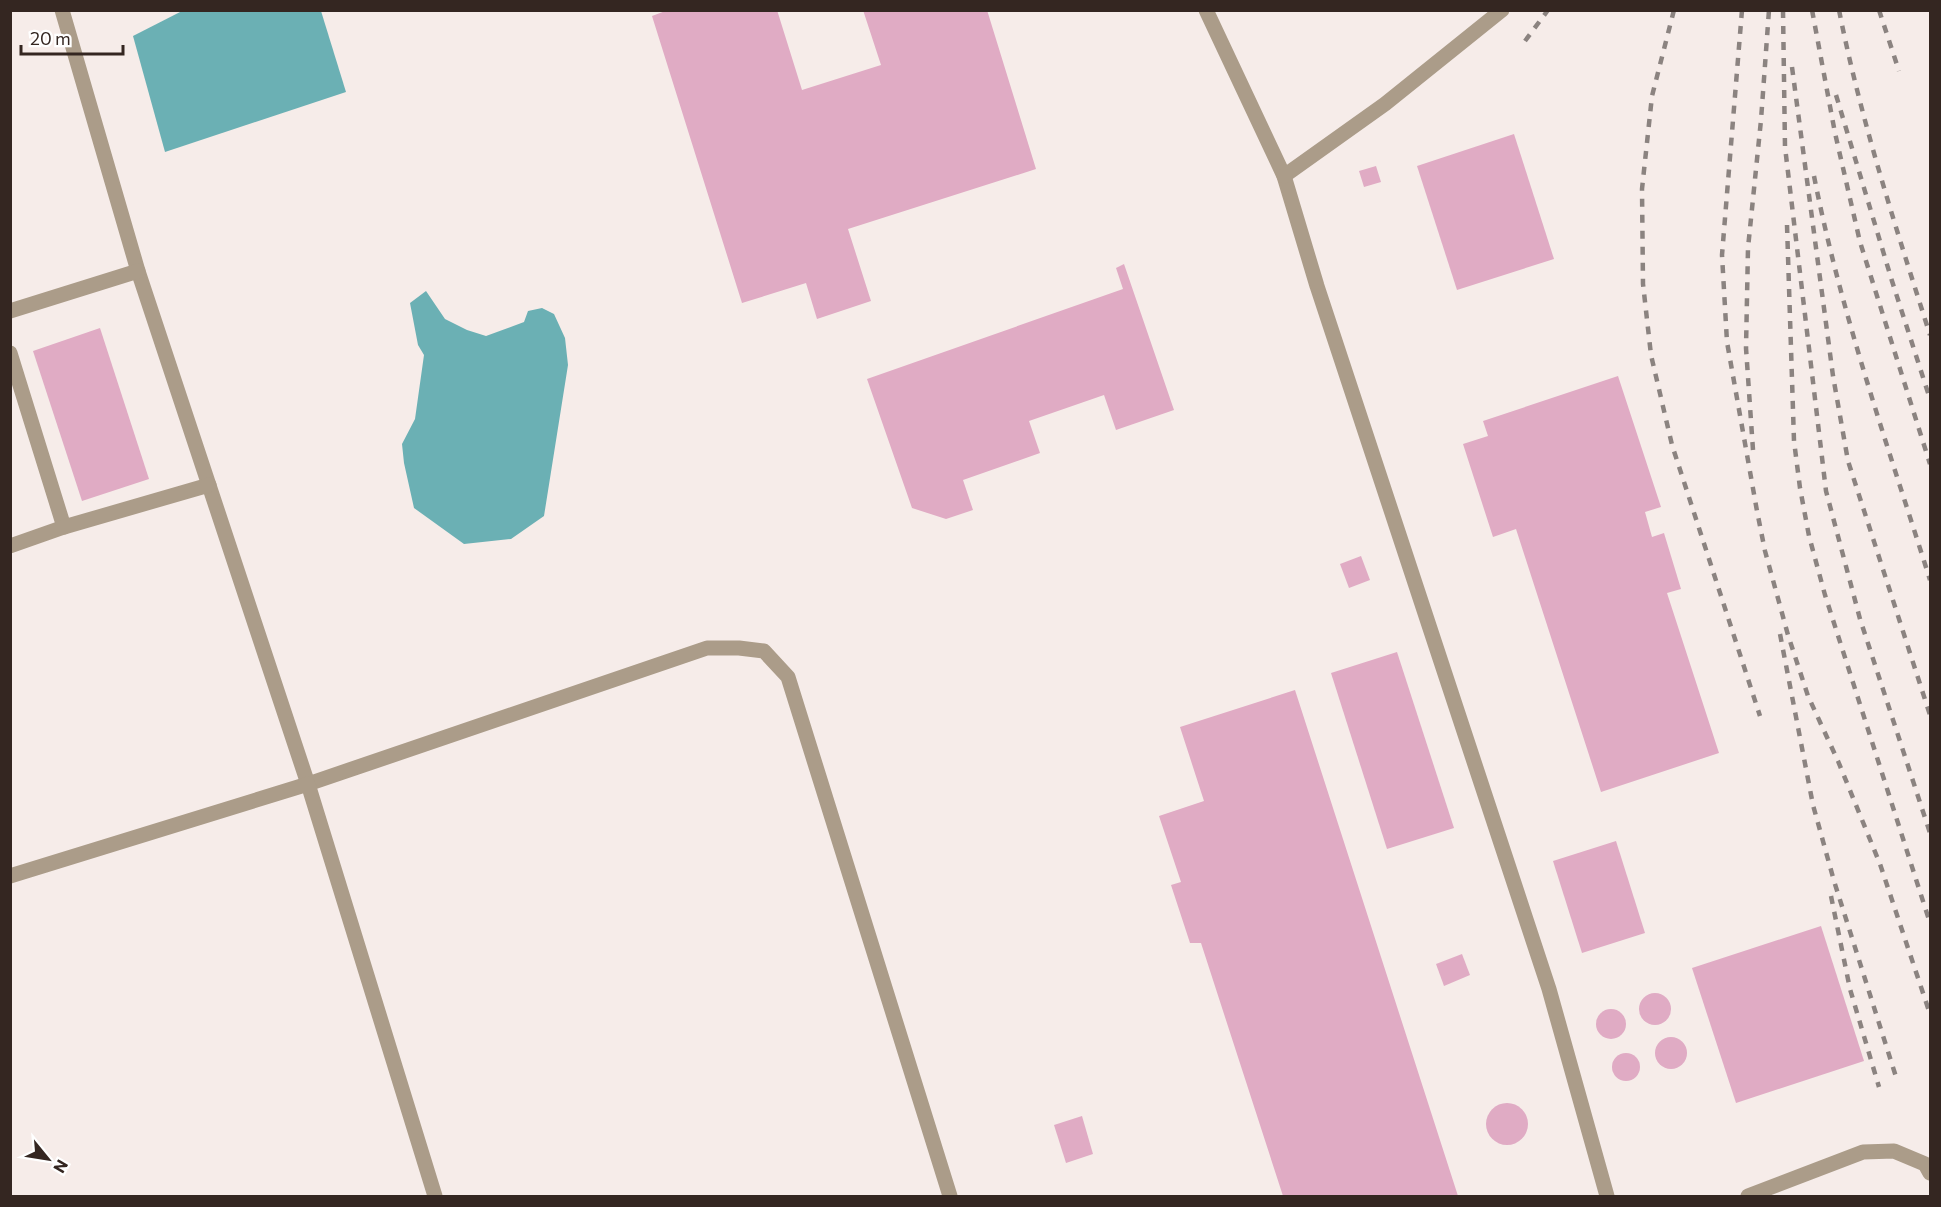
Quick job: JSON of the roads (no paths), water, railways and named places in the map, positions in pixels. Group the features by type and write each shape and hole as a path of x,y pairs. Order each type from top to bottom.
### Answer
{"lane":[{"path":"62,10 138,271 308,784 435,1197"},
{"path":"1206,10 1284,176 1317,286 1549,989 1607,1197"},
{"path":"1284,176 1385,104 1502,10"},
{"path":"10,311 138,271"},
{"path":"10,353 64,527"},
{"path":"10,546 64,527 209,485"},
{"path":"10,876 308,784 707,648 764,651 788,677 950,1197"},
{"path":"1748,1197 1863,1152 1894,1151 1925,1164 1930,1173"}],"water":[{"path":"184,10 321,11 346,92 165,152 133,36"},
{"path":"426,291 445,319 467,330 486,336 524,322 528,311 542,308 554,314 565,338 568,365 544,516 511,539 464,544 414,508 402,444 415,419 424,355 418,345 410,303"}],"railway":[{"path":"1525,41 1548,10"},
{"path":"1674,10 1652,96 1642,189 1643,284 1651,355 1672,445 1760,716"},
{"path":"1742,10 1722,255 1727,342 1757,511 1765,551 1788,635 1808,696 1838,761 1880,864 1930,1014"},
{"path":"1753,450 1746,348 1748,248 1769,10"},
{"path":"1783,10 1785,147 1826,491 1860,619 1930,833"},
{"path":"1812,10 1835,133 1860,242 1930,464"},
{"path":"1839,10 1868,133 1930,335"},
{"path":"1879,10 1899,71"},
{"path":"1792,67 1833,376 1848,461 1930,715"},
{"path":"1836,95 1930,399"},
{"path":"1814,176 1851,329 1930,580"},
{"path":"1787,225 1794,441 1809,536 1825,595 1930,923"},
{"path":"1780,634 1813,805 1834,881 1897,1080"},
{"path":"1831,896 1850,989 1879,1087"}]}
